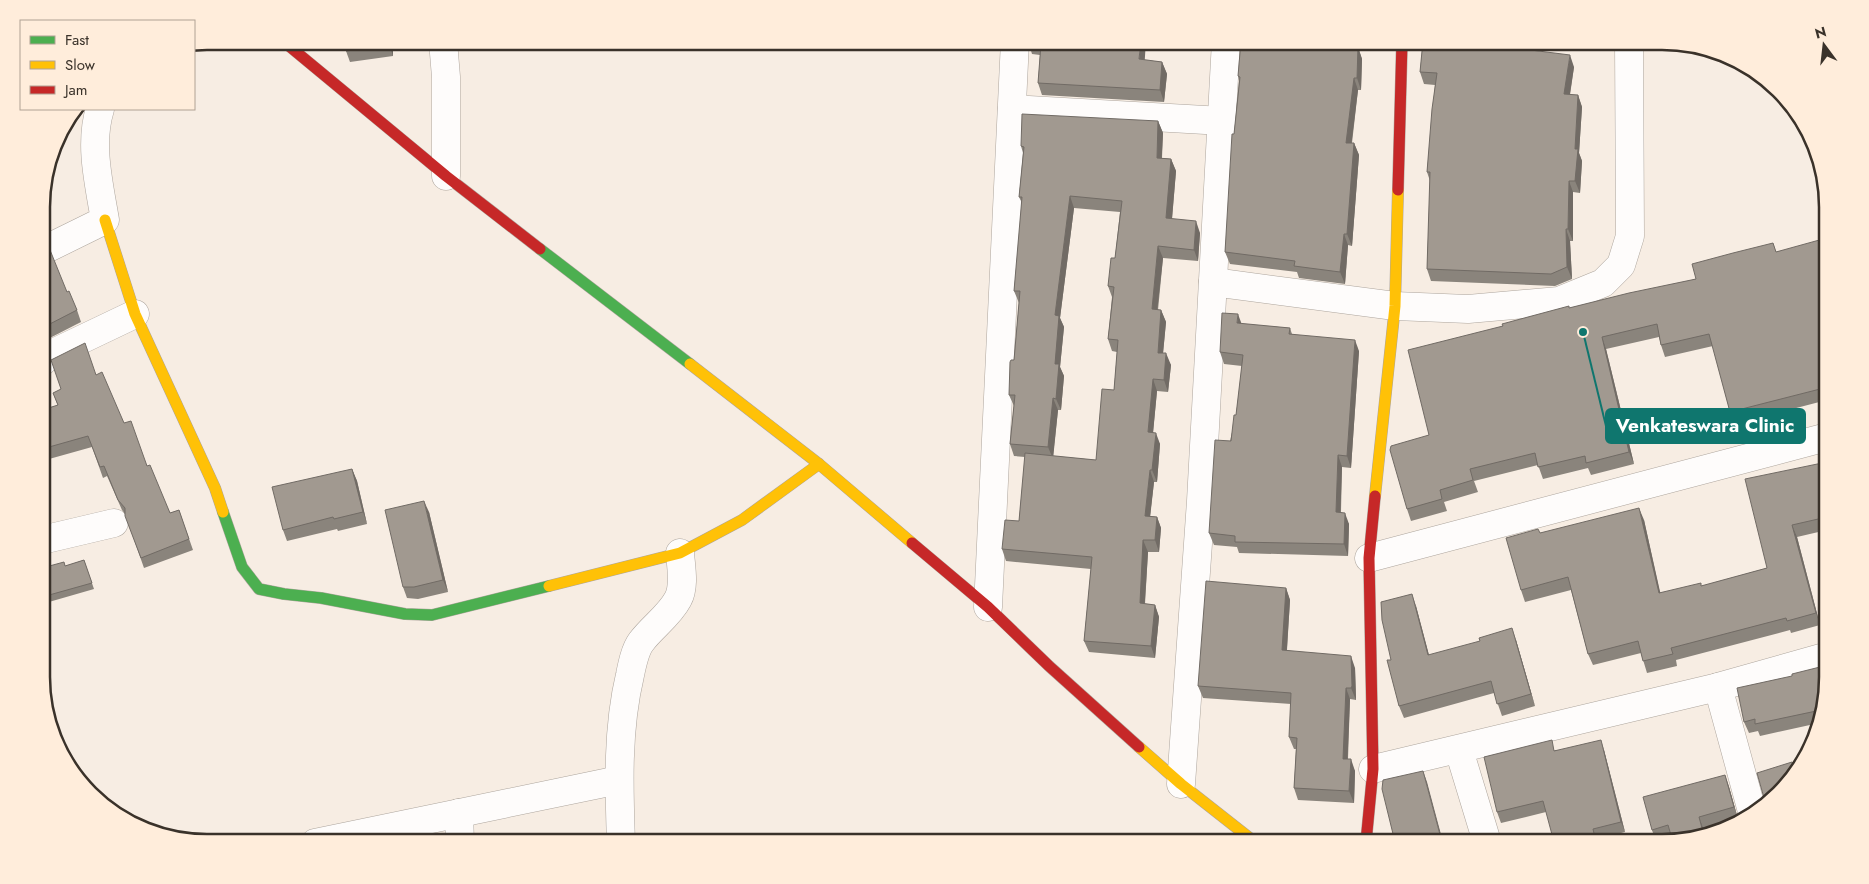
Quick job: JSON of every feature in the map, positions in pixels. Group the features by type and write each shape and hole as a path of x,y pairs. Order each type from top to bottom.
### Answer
{"street":[{"path":"294,50 446,176 819,464 988,607 1050,666 1181,784 1246,834"},
{"path":"444,50 446,77 446,176"},
{"path":"988,607 1015,50"},
{"path":"1181,784 1200,511 1226,50"},
{"path":"1367,834 1373,769 1369,558 1395,306 1402,50"},
{"path":"1213,282 1395,306 1468,309 1559,301 1603,282 1621,265 1630,236 1629,50"},
{"path":"1012,109 1223,121"},
{"path":"100,110 95,124 96,168 104,220 135,314 215,488 242,567 259,589 321,598 405,614 432,615 680,553 742,520 819,464"},
{"path":"50,247 104,220"},
{"path":"50,355 135,314"},
{"path":"1369,558 1819,439"},
{"path":"50,538 114,523"},
{"path":"620,834 619,780 623,720 630,674 640,643 663,619 679,598 682,580 680,553"},
{"path":"1373,769 1718,687 1819,659"},
{"path":"1718,687 1751,807"},
{"path":"1459,750 1485,834"},
{"path":"373,834 459,813 619,780"},
{"path":"459,813 460,834"}],"building":[{"path":"1041,50 1140,50 1139,59 1162,62 1160,90 1038,83"},
{"path":"1240,50 1358,50 1357,78 1354,78 1346,143 1354,143 1347,234 1344,234 1340,272 1294,266 1295,261 1225,252 1232,134 1234,134 1240,77 1238,76"},
{"path":"1422,50 1530,50 1570,55 1564,94 1578,95 1575,149 1578,149 1575,181 1569,181 1568,229 1566,229 1567,267 1551,274 1427,269 1430,172 1427,172 1437,73 1420,72"},
{"path":"1022,114 1158,121 1157,158 1171,159 1166,218 1196,221 1194,250 1158,246 1152,309 1161,310 1158,353 1166,353 1164,380 1153,379 1148,432 1156,433 1145,516 1157,517 1155,540 1143,540 1140,603 1155,605 1151,646 1084,641 1092,557 1002,549 1005,520 1019,521 1025,453 1096,460 1102,389 1114,390 1118,340 1108,339 1114,287 1108,286 1111,258 1115,258 1122,201 1070,196 1055,315 1059,316 1055,364 1059,364 1056,399 1053,398 1048,447 1010,444 1015,395 1009,395 1010,362 1014,360 1020,291 1014,291 1022,197 1019,197 1024,147 1021,146"},
{"path":"1819,240 1819,389 1730,412 1709,334 1661,345 1657,324 1602,337 1629,452 1586,463 1585,456 1538,467 1535,453 1470,469 1473,480 1440,490 1442,499 1407,509 1390,450 1391,446 1429,435 1408,350 1503,326 1502,324 1569,306 1569,308 1696,279 1692,264 1733,253 1773,243 1776,252"},
{"path":"50,250 67,292 69,291 77,310 50,324"},
{"path":"1222,313 1238,314 1237,323 1290,328 1289,334 1355,340 1347,456 1338,455 1336,512 1345,513 1344,544 1235,542 1235,536 1209,533 1215,440 1231,441 1243,355 1220,352"},
{"path":"85,343 96,375 102,372 124,423 131,421 147,466 150,465 170,513 179,510 189,539 141,558 125,516 125,508 118,500 104,466 100,467 88,436 50,447 50,408 58,405 53,393 61,389 51,360"},
{"path":"1819,464 1819,519 1792,525 1816,613 1787,621 1786,618 1671,648 1673,654 1643,661 1638,641 1588,654 1568,577 1521,590 1506,538 1538,529 1540,533 1639,508 1659,593 1701,583 1701,586 1767,568 1745,479"},
{"path":"352,469 363,512 334,519 333,517 283,530 272,487"},
{"path":"424,501 443,580 414,587 403,587 385,510"},
{"path":"84,560 92,583 50,595 50,566 64,562 65,566"},
{"path":"1206,581 1286,588 1282,650 1351,656 1352,686 1351,688 1346,688 1343,759 1351,759 1349,791 1294,788 1297,738 1289,737 1291,693 1198,686"},
{"path":"1412,594 1428,655 1480,641 1479,638 1512,628 1531,694 1497,704 1491,681 1399,706 1387,660 1391,660 1382,620 1381,602"},
{"path":"1819,667 1818,698 1815,711 1755,724 1755,719 1744,722 1737,688 1792,676 1792,674"},
{"path":"1552,740 1554,751 1601,740 1621,822 1593,829 1594,834 1552,834 1543,801 1497,812 1484,757"},
{"path":"1792,762 1793,764 1787,773 1764,797 1757,773"},
{"path":"1423,771 1440,834 1393,834 1382,789 1383,780"},
{"path":"1725,775 1734,807 1699,817 1702,829 1671,834 1668,825 1652,830 1643,797"}],"traffic: fast":[{"path":"540,249 690,364"},
{"path":"223,512 242,567 259,589 321,598 405,614 432,615 549,586"}],"traffic: slow":[{"path":"1375,496 1395,306 1398,190"},
{"path":"105,220 135,314 215,488 223,512"},
{"path":"690,364 819,464 912,543"},
{"path":"549,586 680,553 742,520 819,464"},
{"path":"1139,747 1181,784 1245,834"}],"traffic: jam":[{"path":"294,50 446,176 540,249"},
{"path":"1398,190 1402,50"},
{"path":"1367,834 1373,769 1369,558 1375,496"},
{"path":"912,543 988,607 1049,666 1139,747"}],"place":[{"name":"Venkateswara Clinic","path":"1583,332"}]}
